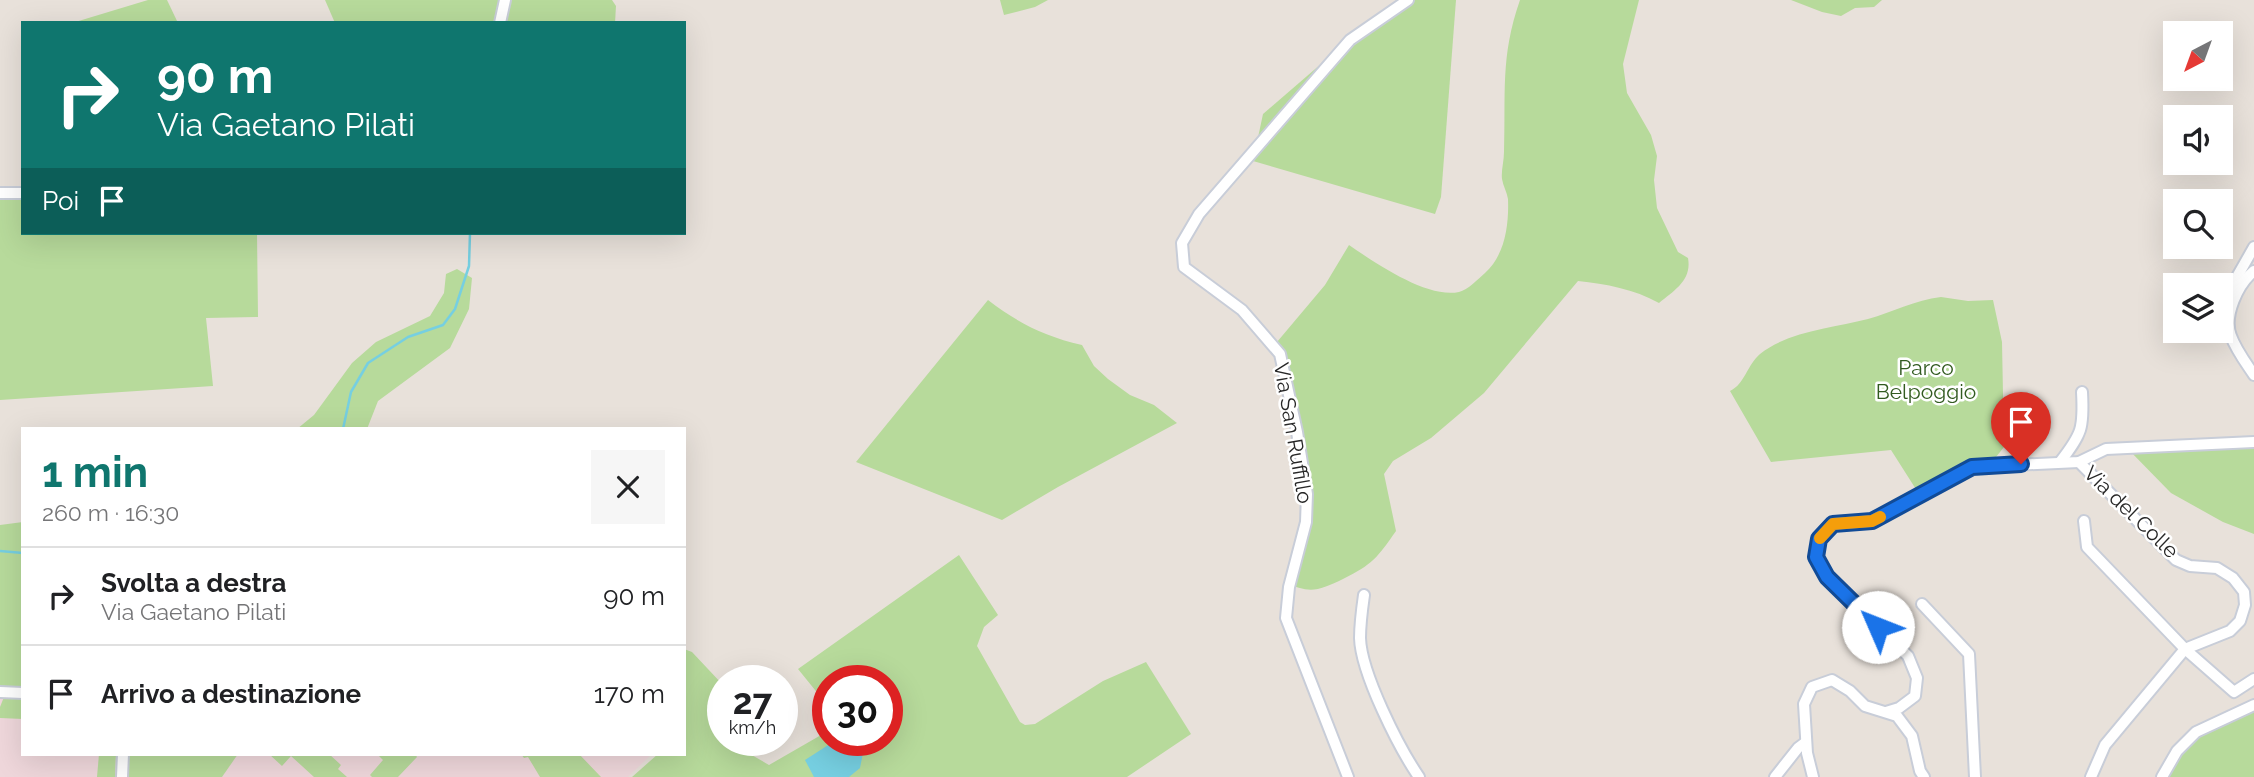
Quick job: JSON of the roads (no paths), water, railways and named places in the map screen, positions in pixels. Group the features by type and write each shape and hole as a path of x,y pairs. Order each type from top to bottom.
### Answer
{"street":[{"path":"500,21 505,0"},
{"name":"Via San Ruffillo","path":"1348,777 1286,618 1289,587 1306,523 1307,494 1280,354 1242,310 1184,267 1182,243 1199,214 1350,40 1408,0"},
{"path":"0,193 21,193"},
{"path":"2233,284 2254,247"},
{"path":"2254,271 2246,277 2239,289 2229,320 2230,334 2254,375"},
{"path":"2060,463 2078,438 2083,416 2082,392"},
{"path":"1886,712 1899,708 1915,696 1917,678 1908,656 1827,577 1816,557 1819,539 1833,524 1872,521 1972,467 2079,461 2106,449 2254,442"},
{"name":"Via del Colle","path":"2079,461 2176,560 2190,566 2217,568 2233,578 2250,605 2230,631 2185,649 2105,745 2091,777"},
{"name":"Via del Colle","path":"2084,521 2087,547 2185,649 2234,692 2254,680"},
{"path":"1364,595 1360,639 1365,660 1396,738 1419,777"},
{"path":"1922,604 1969,654 1975,777"},
{"path":"1813,777 1806,742 1804,704 1812,687 1832,680 1850,691 1865,706 1897,716 1912,736 1920,771 1924,777"},
{"path":"0,692 21,693"},
{"path":"2162,777 2177,751 2196,733 2254,705"},
{"path":"1775,777 1806,742"},
{"path":"122,777 123,756"}],"water":[{"path":"812,755 862,756 860,768 849,777 814,777 805,760"}],"waterway":[{"path":"343,427 351,392 368,363 408,337 443,325 455,309 469,266 470,235"},
{"path":"0,551 21,553"}],"park label":[{"name":"Parco Belpoggio","path":"1926,380"}]}
